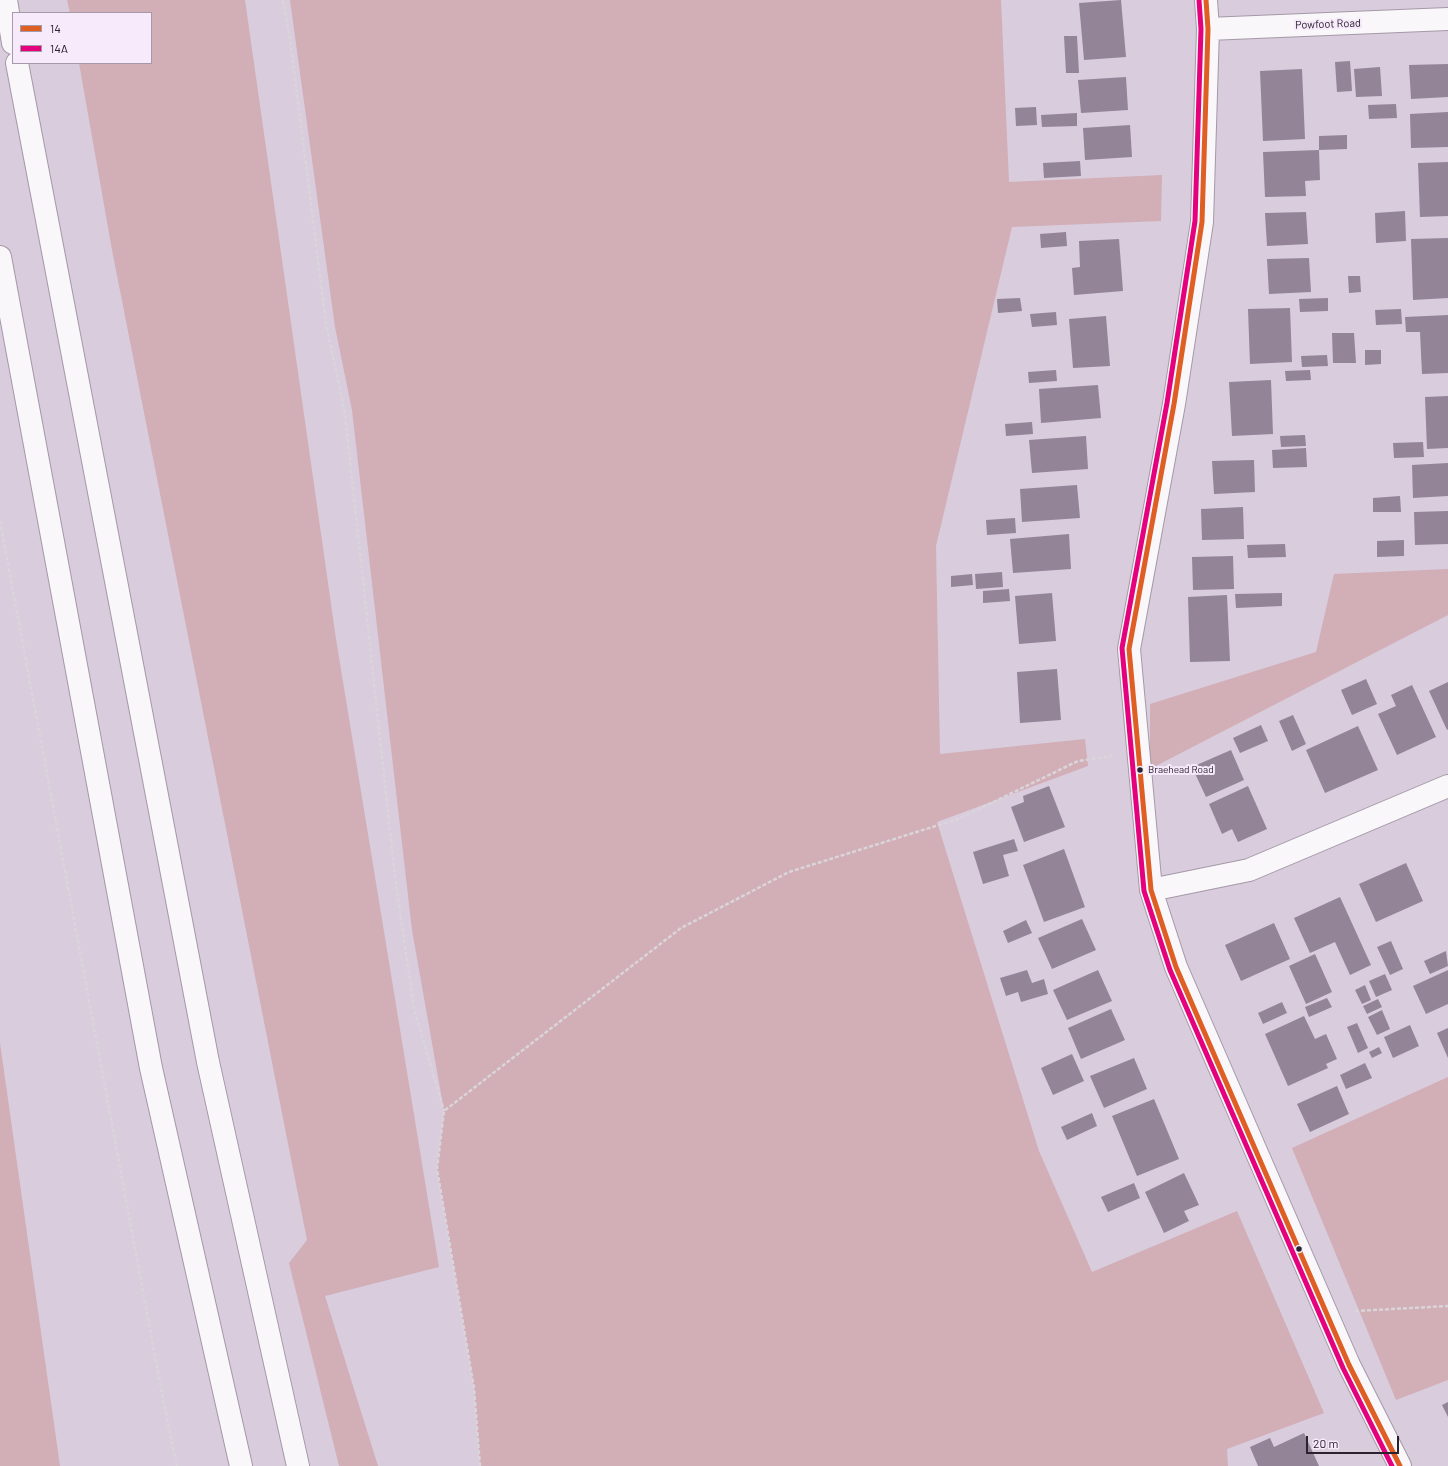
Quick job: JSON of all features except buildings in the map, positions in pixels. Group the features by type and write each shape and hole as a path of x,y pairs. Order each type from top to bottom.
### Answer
{"main road":[{"path":"6,0 12,36"},
{"path":"1206,0 1208,29 1202,222 1174,404 1128,649 1150,890 1176,967 1326,1313 1349,1365 1400,1466"},
{"name":"Powfoot Road","path":"1208,29 1448,19"},
{"path":"17,64 208,1062 298,1466"},
{"path":"0,257 151,1068 241,1466"},
{"path":"1150,890 1249,870 1446,792"}],"path":[{"path":"283,0 290,38 326,323 345,414 395,878 414,1009 444,1111 437,1168 474,1388 480,1466"},
{"path":"0,521 161,1391 177,1466"},
{"path":"444,1111 681,928 769,882 789,872 958,819 1078,760 1138,752"},
{"path":"1326,1313 1448,1306"}],"shaded area":[{"path":"67,0 245,0 336,639 439,1267 325,1296 378,1466 339,1466 289,1263 307,1240 112,250 79,64 152,64 152,12 70,12"},
{"path":"290,0 1001,0 1009,182 1162,175 1161,221 1012,227 936,546 940,754 1085,739 1088,766 937,822 1039,1151 1092,1272 1237,1211 1324,1413 1227,1449 1228,1466 480,1466 474,1388 437,1169 444,1111 412,930 352,410 335,327"},
{"path":"1448,569 1448,615 1150,769 1150,704 1316,652 1334,574"},
{"path":"0,1043 60,1466 0,1466"},
{"path":"1448,1077 1448,1380 1396,1400 1292,1148"}],"transit line":[{"name":"14A","path":"1199,0 1201,29 1195,221 1167,403 1122,648 1144,891 1170,970 1343,1368 1392,1466"},
{"name":"14","path":"1206,0 1208,29 1202,222 1174,404 1129,649 1151,890 1176,967 1349,1365 1400,1466"}],"place":[{"name":"Braehead Road","path":"1140,770"}]}
